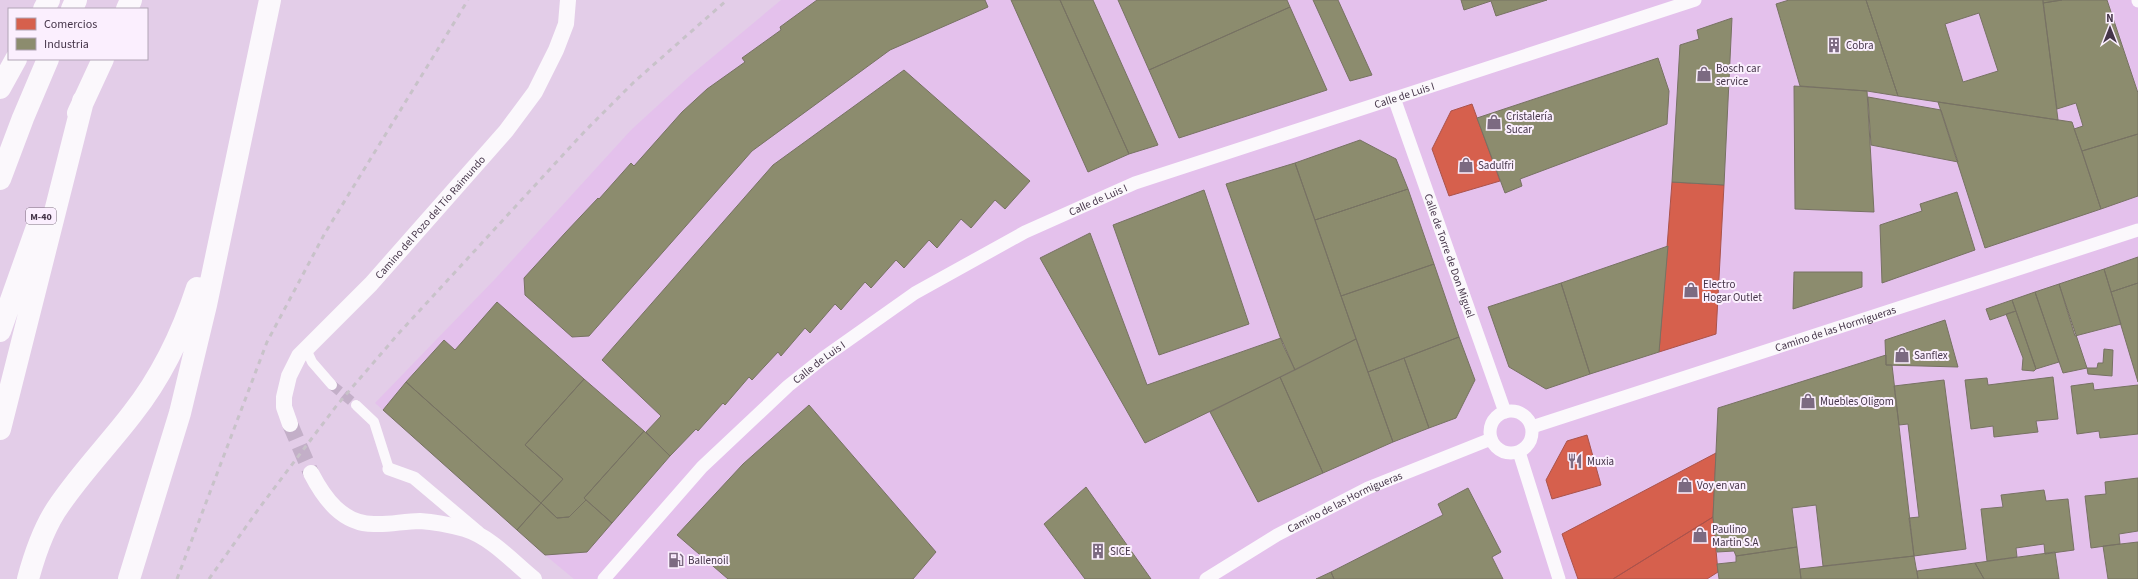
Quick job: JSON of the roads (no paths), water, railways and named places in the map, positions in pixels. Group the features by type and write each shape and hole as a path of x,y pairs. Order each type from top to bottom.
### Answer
{"highway":[{"path":"129,579 180,413 206,305 270,0"},
{"path":"0,88 15,60"},
{"path":"0,179 23,118 48,60"},
{"name":"M-40","path":"0,331 83,100 103,60"},
{"path":"0,429 83,100"},
{"path":"28,579 36,551 59,505 89,465 133,414 164,369 186,323 228,196"}],"street":[{"name":"Camino del Pozo del Tío Raimundo","path":"290,424 284,407 286,386 293,366 306,349 371,284 506,132 534,92 556,50 566,24 568,0"},
{"name":"Calle de Luis I","path":"604,579 702,467 741,428 823,358 915,293 1025,232 1134,184 1695,0"},
{"name":"Calle de Torre de Don Miguel","path":"1394,98 1505,412"},
{"name":"Camino de las Hormigueras","path":"1532,427 2138,230"},
{"path":"306,349 312,362 332,385"},
{"path":"356,405 374,422 389,470 414,478 534,579"},
{"path":"1516,411 1526,417 1532,427 1532,437 1528,446 1519,452 1508,453 1497,448 1491,439 1490,428 1495,418 1505,412 1516,411"},
{"name":"Camino de las Hormigueras","path":"1206,579 1277,534 1368,488 1491,439"},
{"path":"1519,452 1559,579"},
{"path":"311,473 326,500 338,511 350,518 373,524 419,521 445,524 467,530 485,538"}],"tunnel":[{"path":"332,385 356,405"},
{"path":"290,424 311,473"}],"railway":[{"path":"177,579 267,342 325,233 468,0"},
{"path":"209,579 260,507 337,405 399,333 585,131 634,82 727,0"}],"place":[{"name":"Cobra","path":"1834,45"},
{"name":"Bosch car service","path":"1704,74"},
{"name":"Cristalería Sucar","path":"1494,122"},
{"name":"Sadulfri","path":"1466,165"},
{"name":"Electro Hogar Outlet","path":"1691,290"},
{"name":"Sanflex","path":"1902,355"},
{"name":"Muebles Oligom","path":"1808,401"},
{"name":"Muxia","path":"1575,461"},
{"name":"Voy en van","path":"1685,485"},
{"name":"Paulino Martin S.A","path":"1700,535"},
{"name":"SICE","path":"1098,551"},
{"name":"Ballenoil","path":"676,560"}]}
